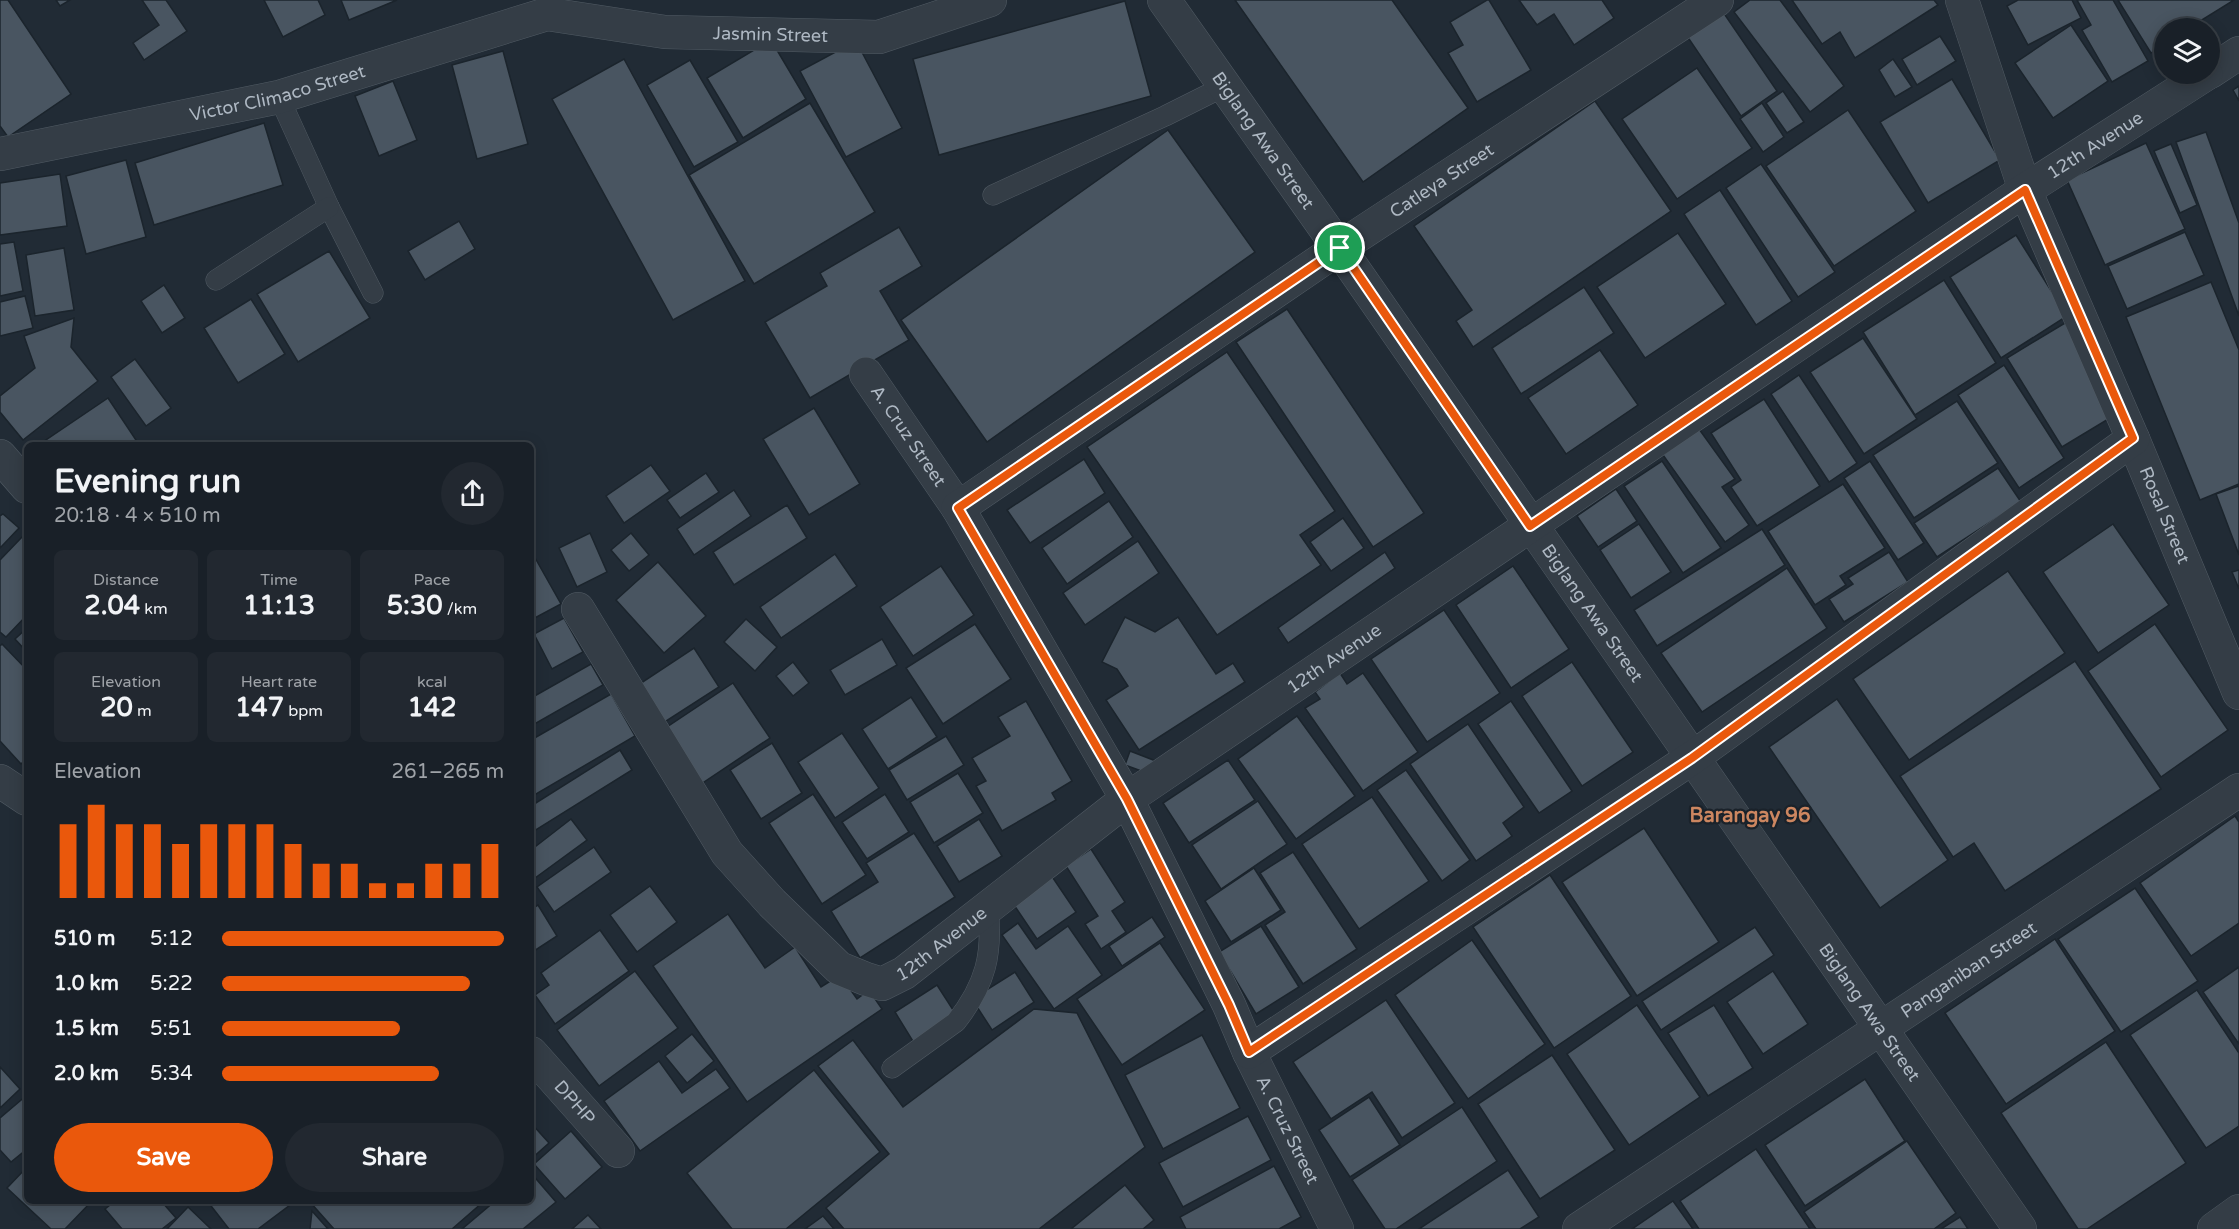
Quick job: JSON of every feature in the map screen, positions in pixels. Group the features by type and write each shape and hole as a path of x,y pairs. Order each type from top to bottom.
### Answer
{"street":[{"name":"Jasmin Street","path":"552,7 665,32 879,37 990,0"},
{"name":"Biglang Awa Street","path":"1164,0 1340,248 1530,526 2020,1229"},
{"name":"Catleya Street","path":"958,508 1340,248 1717,0"},
{"name":"Rosal Street","path":"1962,0 2025,190 2133,438 2239,693"},
{"name":"Victor Climaco Street","path":"0,154 279,97 552,7"},
{"name":"12th Avenue","path":"2220,65 2239,52"},
{"name":"12th Avenue","path":"578,609 728,853 772,903 839,968 879,983 892,981 904,974 1127,799 2025,190 2191,84"},
{"name":"A. Cruz Street","path":"866,374 958,508 1127,799 1337,1229"},
{"path":"1249,1052 1692,758 2133,438"},
{"path":"0,456 24,483"},
{"path":"0,781 24,797"},
{"name":"Panganiban Street","path":"1580,1229 2239,790"},
{"name":"DPHP","path":"534,1056 618,1151"},
{"path":"2214,1229 2239,1212"}],"lane":[{"path":"993,195 1225,86"},
{"path":"279,97 329,207 373,293"},
{"path":"216,280 329,207"},
{"path":"892,1068 956,1022 963,1013 984,975 989,955 991,933 988,907"}],"building":[{"path":"0,0 8,0 71,94 8,137 0,126"},
{"path":"56,0 70,0 60,6"},
{"path":"142,0 166,0 187,31 144,60 133,43 159,25"},
{"path":"264,0 318,0 325,15 283,37"},
{"path":"341,0 397,0 349,20"},
{"path":"1235,0 1392,0 1468,108 1363,182"},
{"path":"1487,0 1531,70 1477,102 1448,53 1463,45 1450,22"},
{"path":"1519,0 1602,0 1614,18 1574,45 1554,14 1537,25"},
{"path":"1750,0 1780,0 1844,86 1810,112 1734,12"},
{"path":"1792,0 1934,0 1938,5 1855,58 1840,32 1822,44"},
{"path":"2018,0 2072,0 2081,18 2028,45 2007,6"},
{"path":"2077,0 2113,0 2148,61 2112,82 2082,30 2091,25"},
{"path":"2118,0 2234,0 2205,18 2154,18 2154,51 2151,53"},
{"path":"1125,1 1151,96 939,155 913,59"},
{"path":"1723,12 1777,91 1741,116 1687,36"},
{"path":"2071,25 2108,81 2053,118 2015,63"},
{"path":"1940,36 1956,61 1917,85 1902,59"},
{"path":"771,40 806,99 743,138 707,78"},
{"path":"856,41 902,128 846,157 800,71"},
{"path":"503,51 528,144 477,159 452,65"},
{"path":"624,59 745,281 673,320 552,99"},
{"path":"1893,59 1912,87 1895,97 1879,70"},
{"path":"690,60 738,142 694,167 647,85"},
{"path":"1697,68 1752,148 1677,199 1622,119"},
{"path":"1952,79 2000,160 1928,203 1880,122"},
{"path":"393,81 417,140 379,156 355,96"},
{"path":"2239,86 2239,101 2233,90"},
{"path":"1783,91 1804,122 1787,133 1766,103"},
{"path":"1595,101 1671,211 1473,347 1456,321 1472,310 1414,226"},
{"path":"810,103 875,212 754,284 689,175"},
{"path":"1762,103 1784,137 1763,152 1740,119"},
{"path":"1848,110 1916,211 1834,266 1766,166"},
{"path":"264,123 283,185 154,225 135,163"},
{"path":"1168,130 1255,252 987,442 901,320"},
{"path":"2206,132 2239,223 2239,316 2176,142"},
{"path":"2146,143 2185,229 2105,265 2067,180"},
{"path":"2171,144 2197,205 2180,213 2154,151"},
{"path":"126,160 146,237 86,254 66,176"},
{"path":"1761,164 1835,272 1798,297 1726,188"},
{"path":"60,174 67,226 0,235 0,183"},
{"path":"1720,190 1792,301 1756,325 1684,214"},
{"path":"459,221 475,249 425,280 408,251"},
{"path":"899,227 922,266 880,291 909,340 810,398 765,322 827,286 820,273"},
{"path":"2185,232 2204,275 2127,309 2108,266"},
{"path":"1678,233 1726,304 1645,358 1597,287"},
{"path":"2016,235 2067,316 2001,358 1950,277"},
{"path":"14,242 23,291 0,296 0,244"},
{"path":"64,248 74,310 35,316 26,255"},
{"path":"329,251 370,318 298,362 257,294"},
{"path":"1944,280 1996,363 1915,415 1863,332"},
{"path":"2211,282 2239,350 2239,484 2200,500 2126,317"},
{"path":"164,285 185,318 162,333 141,301"},
{"path":"1584,287 1614,333 1521,394 1492,348"},
{"path":"25,296 33,328 0,336 0,302"},
{"path":"251,299 285,354 238,383 204,328"},
{"path":"1287,309 1424,513 1373,547 1236,342"},
{"path":"74,318 71,347 98,381 23,440 0,412 0,396 35,368 24,336"},
{"path":"2065,323 2120,412 2062,447 2007,358"},
{"path":"1863,338 1917,419 1864,454 1810,372"},
{"path":"1600,350 1638,405 1566,454 1528,398"},
{"path":"1227,352 1335,511 1300,535 1321,565 1217,635 1087,447"},
{"path":"135,359 171,408 146,426 111,377"},
{"path":"2004,365 2064,458 2019,488 1958,395"},
{"path":"1799,375 1857,463 1829,482 1771,394"},
{"path":"108,398 137,442 43,442"},
{"path":"1764,399 1820,486 1757,526 1731,487 1741,480 1711,433"},
{"path":"1957,401 1998,463 1914,518 1873,455"},
{"path":"814,408 860,484 809,515 763,439"},
{"path":"1699,429 1735,479 1722,487 1749,525 1725,542 1663,455"},
{"path":"1084,459 1105,493 1030,543 1007,510"},
{"path":"1662,461 1721,548 1683,573 1624,486"},
{"path":"1870,461 1924,543 1898,560 1844,478"},
{"path":"651,465 670,491 624,523 606,496"},
{"path":"1998,468 2021,502 1937,557 1914,523"},
{"path":"706,473 719,492 680,518 667,500"},
{"path":"1843,484 1885,548 1840,576 1846,585 1815,605 1768,531"},
{"path":"2239,486 2239,555 2216,494"},
{"path":"1616,489 1637,521 1598,547 1577,516"},
{"path":"734,490 751,516 694,555 677,529"},
{"path":"1109,501 1133,537 1067,584 1042,548"},
{"path":"787,505 807,538 734,585 713,552"},
{"path":"3,514 19,528 0,548 0,516"},
{"path":"1343,518 1364,548 1331,571 1310,542"},
{"path":"1639,524 1671,572 1631,598 1600,550"},
{"path":"2113,524 2169,605 2098,653 2043,572"},
{"path":"1762,529 1785,565 1657,646 1634,610"},
{"path":"590,533 607,572 577,587 559,548"},
{"path":"631,533 649,555 629,571 611,550"},
{"path":"24,537 24,618 6,637 0,632 0,560"},
{"path":"1138,541 1159,573 1085,625 1063,593"},
{"path":"1385,552 1395,568 1288,643 1278,628"},
{"path":"1889,552 1908,582 1844,622 1829,599 1853,584 1848,578"},
{"path":"835,554 857,586 781,638 760,607"},
{"path":"534,556 561,604 534,618"},
{"path":"658,562 706,616 664,653 616,600"},
{"path":"941,566 974,615 913,656 880,607"},
{"path":"1513,566 1569,649 1511,688 1456,605"},
{"path":"1787,568 1827,628 1702,712 1661,653"},
{"path":"2239,570 2239,589 2232,572"},
{"path":"2008,571 2065,653 1909,760 1853,679"},
{"path":"1444,610 1500,693 1427,742 1371,659"},
{"path":"1125,617 1155,632 1178,617 1216,674 1233,663 1245,682 1139,750 1106,700 1128,686 1117,669 1102,662"},
{"path":"564,618 583,652 552,669 534,634"},
{"path":"746,619 777,647 755,671 724,642"},
{"path":"975,624 1011,679 943,724 906,668"},
{"path":"2155,624 2228,730 2161,777 2088,671"},
{"path":"24,631 24,649 15,639"},
{"path":"882,639 897,665 845,695 830,670"},
{"path":"2,644 24,667 24,761 21,764 0,741 0,646"},
{"path":"694,648 719,687 660,725 635,687"},
{"path":"2075,661 2161,789 2005,891 1974,843 1953,857 1900,776"},
{"path":"793,662 809,683 793,696 776,676"},
{"path":"1572,662 1633,752 1582,786 1522,696"},
{"path":"591,664 603,685 534,724 534,696"},
{"path":"1340,673 1347,684 1363,673 1418,752 1363,791 1305,708 1320,699 1315,692"},
{"path":"733,683 770,738 698,786 661,731"},
{"path":"611,694 635,736 534,795 534,738"},
{"path":"911,697 937,737 888,769 862,729"},
{"path":"1837,699 1948,860 1880,908 1769,747"},
{"path":"1026,701 1072,781 1052,793 1056,800 1002,831 976,786 986,781 972,758 1010,736 998,717"},
{"path":"1511,701 1572,791 1539,813 1478,724"},
{"path":"1297,716 1355,796 1296,839 1238,759"},
{"path":"1468,724 1524,807 1503,823 1512,836 1476,861 1410,764"},
{"path":"842,733 879,788 835,818 798,762"},
{"path":"946,736 964,765 907,800 889,770"},
{"path":"772,743 802,793 761,819 730,770"},
{"path":"620,750 632,770 534,831 534,804"},
{"path":"1130,751 1161,763 1155,776 1125,765"},
{"path":"1228,760 1255,800 1189,843 1163,803"},
{"path":"1406,770 1470,860 1442,881 1377,790"},
{"path":"958,773 983,813 934,843 910,802"},
{"path":"813,794 866,875 822,904 769,823"},
{"path":"885,794 909,832 867,859 842,822"},
{"path":"1372,797 1429,881 1359,929 1302,844"},
{"path":"1258,801 1287,844 1221,889 1192,845"},
{"path":"2235,816 2239,822 2239,923 2191,956 2140,883"},
{"path":"571,819 587,840 535,878 534,848"},
{"path":"979,819 1002,856 959,882 937,846"},
{"path":"1644,828 1719,942 1637,996 1562,882"},
{"path":"914,833 955,897 860,958 831,911 878,882 866,863"},
{"path":"594,847 611,872 554,912 537,887"},
{"path":"1091,849 1125,902 1112,911 1126,932 1101,949 1085,924 1098,916 1066,866"},
{"path":"1293,852 1357,949 1303,984 1265,925 1285,912 1260,873"},
{"path":"1254,868 1281,910 1231,942 1205,901"},
{"path":"1051,875 1076,912 1037,939 1012,902"},
{"path":"1550,875 1631,996 1554,1048 1473,927"},
{"path":"650,886 677,922 637,952 610,915"},
{"path":"2135,888 2198,981 2121,1032 2058,939"},
{"path":"538,905 557,936 534,951 534,908"},
{"path":"728,914 765,968 795,947 821,987 840,975 857,999 869,990 882,1009 747,1102 653,966"},
{"path":"1152,917 1165,937 1122,966 1109,946"},
{"path":"1018,923 1036,949 1068,926 1102,975 1054,1009 1002,935"},
{"path":"1261,926 1299,987 1256,1014 1219,952"},
{"path":"1755,927 1774,955 1661,1030 1642,1001"},
{"path":"600,930 629,971 555,1024 535,995 549,985 541,973"},
{"path":"2055,939 2115,1031 2006,1104 1945,1013"},
{"path":"1472,940 1545,1044 1468,1099 1395,995"},
{"path":"1160,943 1205,1010 1122,1065 1077,999"},
{"path":"2239,967 2239,1044 2203,992"},
{"path":"635,971 678,1028 599,1086 557,1030"},
{"path":"1773,971 1808,1024 1763,1054 1727,1002"},
{"path":"1015,972 1034,1002 992,1030 972,999"},
{"path":"937,985 957,1016 914,1043 895,1012"},
{"path":"2197,990 2239,1053 2239,1126 2206,1148 2130,1035"},
{"path":"1386,1000 1455,1103 1402,1138 1372,1092 1331,1119 1293,1062"},
{"path":"1637,1005 1700,1097 1629,1145 1567,1054"},
{"path":"1714,1005 1753,1068 1708,1096 1668,1033"},
{"path":"1034,1009 1077,1013 1145,1147 1039,1229 844,1229 826,1208 889,1154 818,1066 853,1040 903,1107"},
{"path":"692,1034 714,1061 687,1083 665,1056"},
{"path":"1202,1035 1240,1108 1163,1149 1125,1075"},
{"path":"2106,1042 2186,1163 2087,1229 2078,1229 2001,1113"},
{"path":"1552,1055 1615,1150 1540,1199 1478,1104"},
{"path":"659,1061 682,1093 716,1069 730,1088 640,1151 604,1101"},
{"path":"0,1067 20,1089 0,1108"},
{"path":"814,1070 880,1152 786,1229 732,1229 687,1173"},
{"path":"1865,1079 1905,1141 1805,1206 1765,1145"},
{"path":"1369,1097 1400,1145 1350,1177 1319,1130"},
{"path":"24,1098 24,1151 11,1162 0,1150 0,1118"},
{"path":"1462,1107 1497,1161 1396,1229 1385,1229 1352,1180"},
{"path":"1248,1116 1271,1160 1183,1207 1159,1163"},
{"path":"534,1126 549,1143 534,1156"},
{"path":"571,1131 602,1167 565,1199 534,1164"},
{"path":"1907,1141 1956,1213 1934,1229 1816,1229 1804,1212"},
{"path":"1756,1149 1810,1229 1699,1229 1680,1201"},
{"path":"1274,1166 1301,1217 1279,1229 1186,1229 1180,1217"},
{"path":"24,1170 24,1204 7,1188"},
{"path":"1508,1170 1539,1217 1520,1229 1419,1229"},
{"path":"534,1176 556,1202 523,1229 462,1229 492,1204 534,1204"},
{"path":"1125,1185 1154,1220 1143,1229 1071,1229"},
{"path":"1673,1201 1693,1229 1632,1229"},
{"path":"24,1204 89,1204 65,1229 51,1229"},
{"path":"111,1204 164,1204 176,1218 162,1229 122,1229 105,1209"},
{"path":"210,1204 291,1204 258,1229 229,1229"},
{"path":"312,1204 481,1204 452,1229 334,1229"},
{"path":"188,1207 211,1229 167,1229"},
{"path":"312,1211 328,1229 310,1229"},
{"path":"588,1215 601,1229 572,1229"},
{"path":"823,1216 834,1229 805,1229"},
{"path":"1960,1217 1968,1229 1941,1229"}],"district":[{"name":"Barangay 96","path":"1750,815"}],"route":[{"path":"2025,190 2133,438 1692,758 1249,1052 1229,1005 1127,799 958,508 1340,248 1530,526 2025,190"}]}
